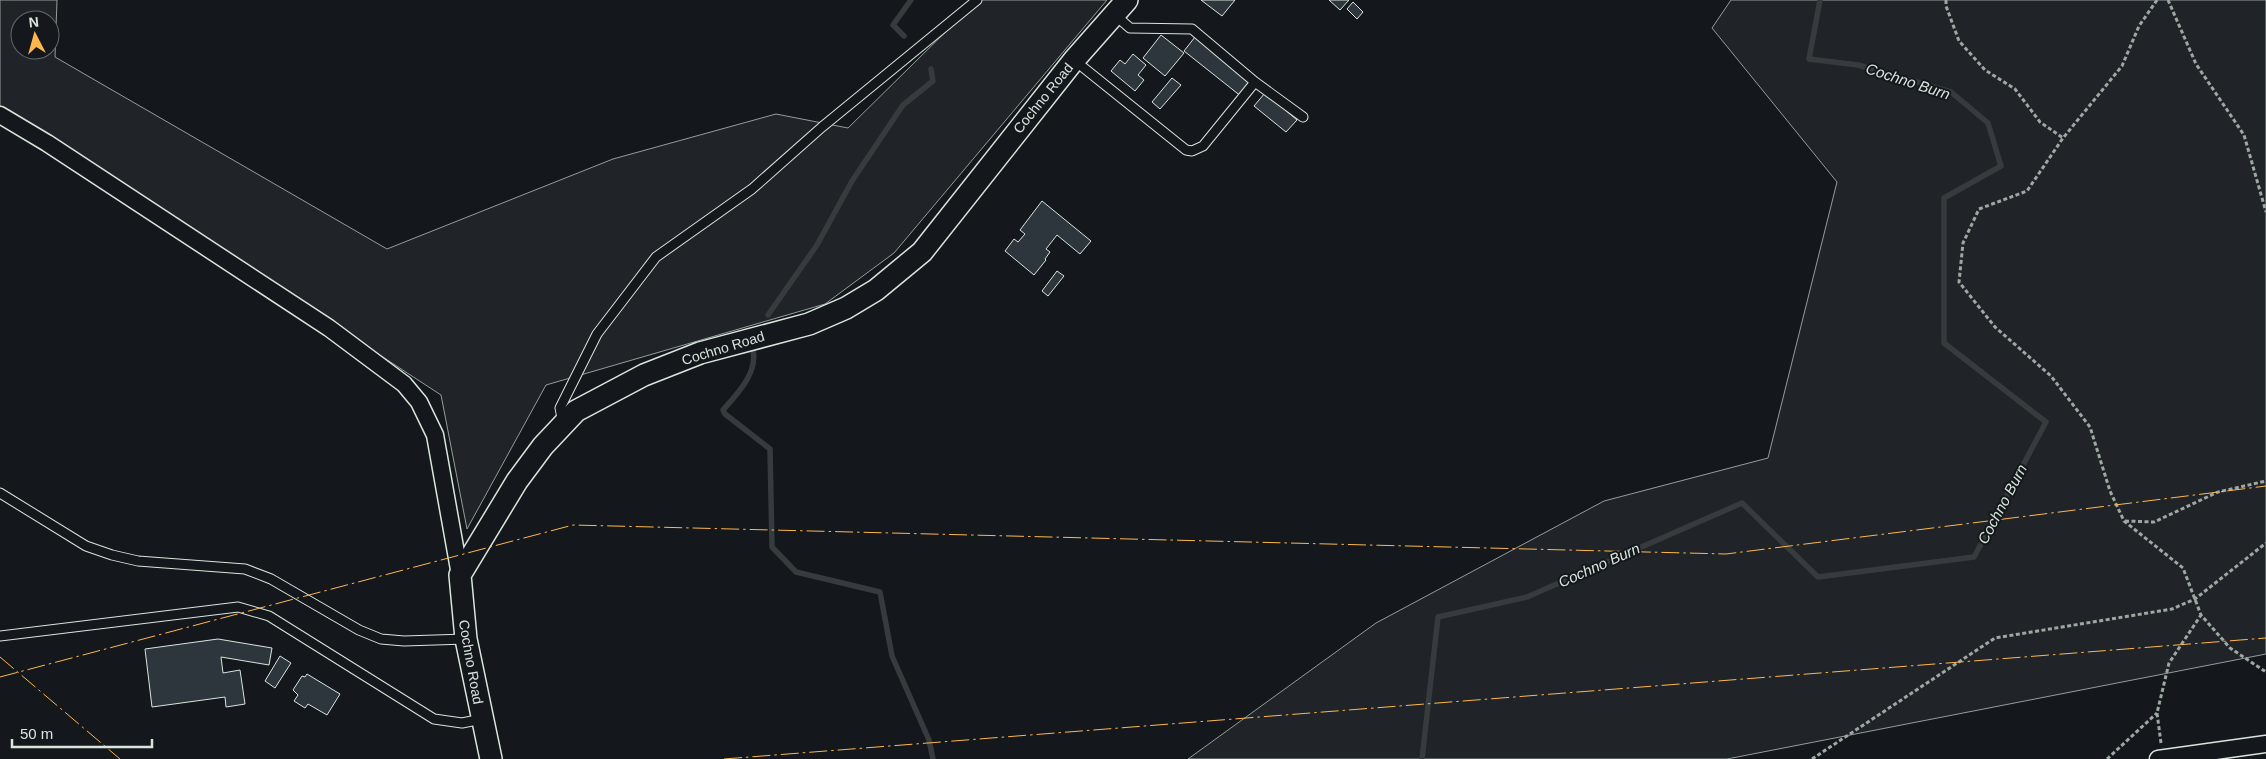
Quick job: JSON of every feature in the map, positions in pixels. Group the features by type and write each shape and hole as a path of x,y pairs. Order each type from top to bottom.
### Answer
{"street":[{"name":"Cochno Road","path":"491,759 466,639 460,575 517,481 563,423 576,411 604,394 644,375 700,353 809,324 846,308 876,290 922,252 1074,60 1121,8"},
{"path":"0,115 47,143 329,328 404,384 420,402 434,435 460,575"},
{"path":"2168,758 2266,744"}],"lane":[{"path":"563,423 560,408 597,334 656,257 752,189 977,0"},
{"path":"1121,8 1130,28 1192,29 1255,82 1303,118"},
{"path":"1074,60 1182,147 1192,151 1203,146 1255,82"},
{"path":"0,493 86,546 112,555 138,561 245,569 271,579 359,630 381,638 404,641 466,639"},
{"path":"0,636 238,607 269,616 434,719 462,723 482,719"}],"path":[{"path":"1946,0 1946,6 1959,41 1986,70 2015,90 2040,122 2063,138"},
{"path":"2156,0 2139,26 2122,66 2063,138 2027,191 1980,209 1963,243 1959,282 1995,327 2051,376 2090,427 2110,491 2124,521 2183,568 2201,615 2230,648 2266,672"},
{"path":"2168,0 2196,64 2244,135 2266,212"},
{"path":"2124,521 2154,522 2218,492 2266,481"},
{"path":"1812,759 1994,638 2172,609 2195,599 2266,543"},
{"path":"2168,758 2156,713 2169,663 2201,615"},
{"path":"2107,759 2156,713"}],"shaded area":[{"path":"0,0 57,0 57,10 10,10 10,60 60,60 387,249 613,159 776,114 848,128 978,0 1107,0 894,253 825,304 546,385 467,529 441,395 0,107"},
{"path":"1731,0 2266,0 2266,654 1727,759 1188,759 1376,623 1604,501 1768,458 1837,182 1712,28"}],"building":[{"path":"1201,0 1235,0 1222,16"},
{"path":"1329,0 1349,0 1340,10"},
{"path":"1353,2 1363,12 1357,19 1347,9"},
{"path":"1161,35 1184,53 1165,76 1143,58"},
{"path":"1195,37 1253,83 1242,97 1184,51"},
{"path":"1133,54 1146,65 1138,75 1144,80 1135,91 1111,71 1120,60 1125,64"},
{"path":"1172,78 1181,85 1160,109 1152,102"},
{"path":"1265,93 1297,120 1286,132 1254,106"},
{"path":"1042,201 1091,241 1080,254 1057,235 1046,249 1050,252 1046,260 1034,275 1005,251 1014,239 1018,242 1025,234 1020,230"},
{"path":"1057,271 1064,276 1048,296 1042,291"},
{"path":"218,639 272,648 269,665 221,657 223,673 240,670 245,704 226,707 225,697 152,707 145,649"},
{"path":"280,656 291,663 275,688 265,681"},
{"path":"307,674 340,694 327,715 308,704 305,708 294,701 298,695 293,690 302,676 305,677"}],"waterway":[{"path":"904,36 893,25 911,0"},
{"name":"Cochno Burn","path":"1422,759 1438,617 1527,597 1742,503 1818,577 1974,557 2046,422 1944,343 1944,198 2001,166 1988,123 1951,92 1858,65 1809,59 1820,0"},
{"path":"768,315 817,245 852,181 903,105 933,81 931,69"},
{"path":"753,350 754,359 749,375 740,390 723,410 725,414 770,449 772,547 796,572 880,592 892,656 929,740 933,759"}],"power":[{"path":"0,677 573,525 1726,554 2266,486"},
{"path":"724,759 2266,638"},
{"path":"0,657 120,759"}]}
